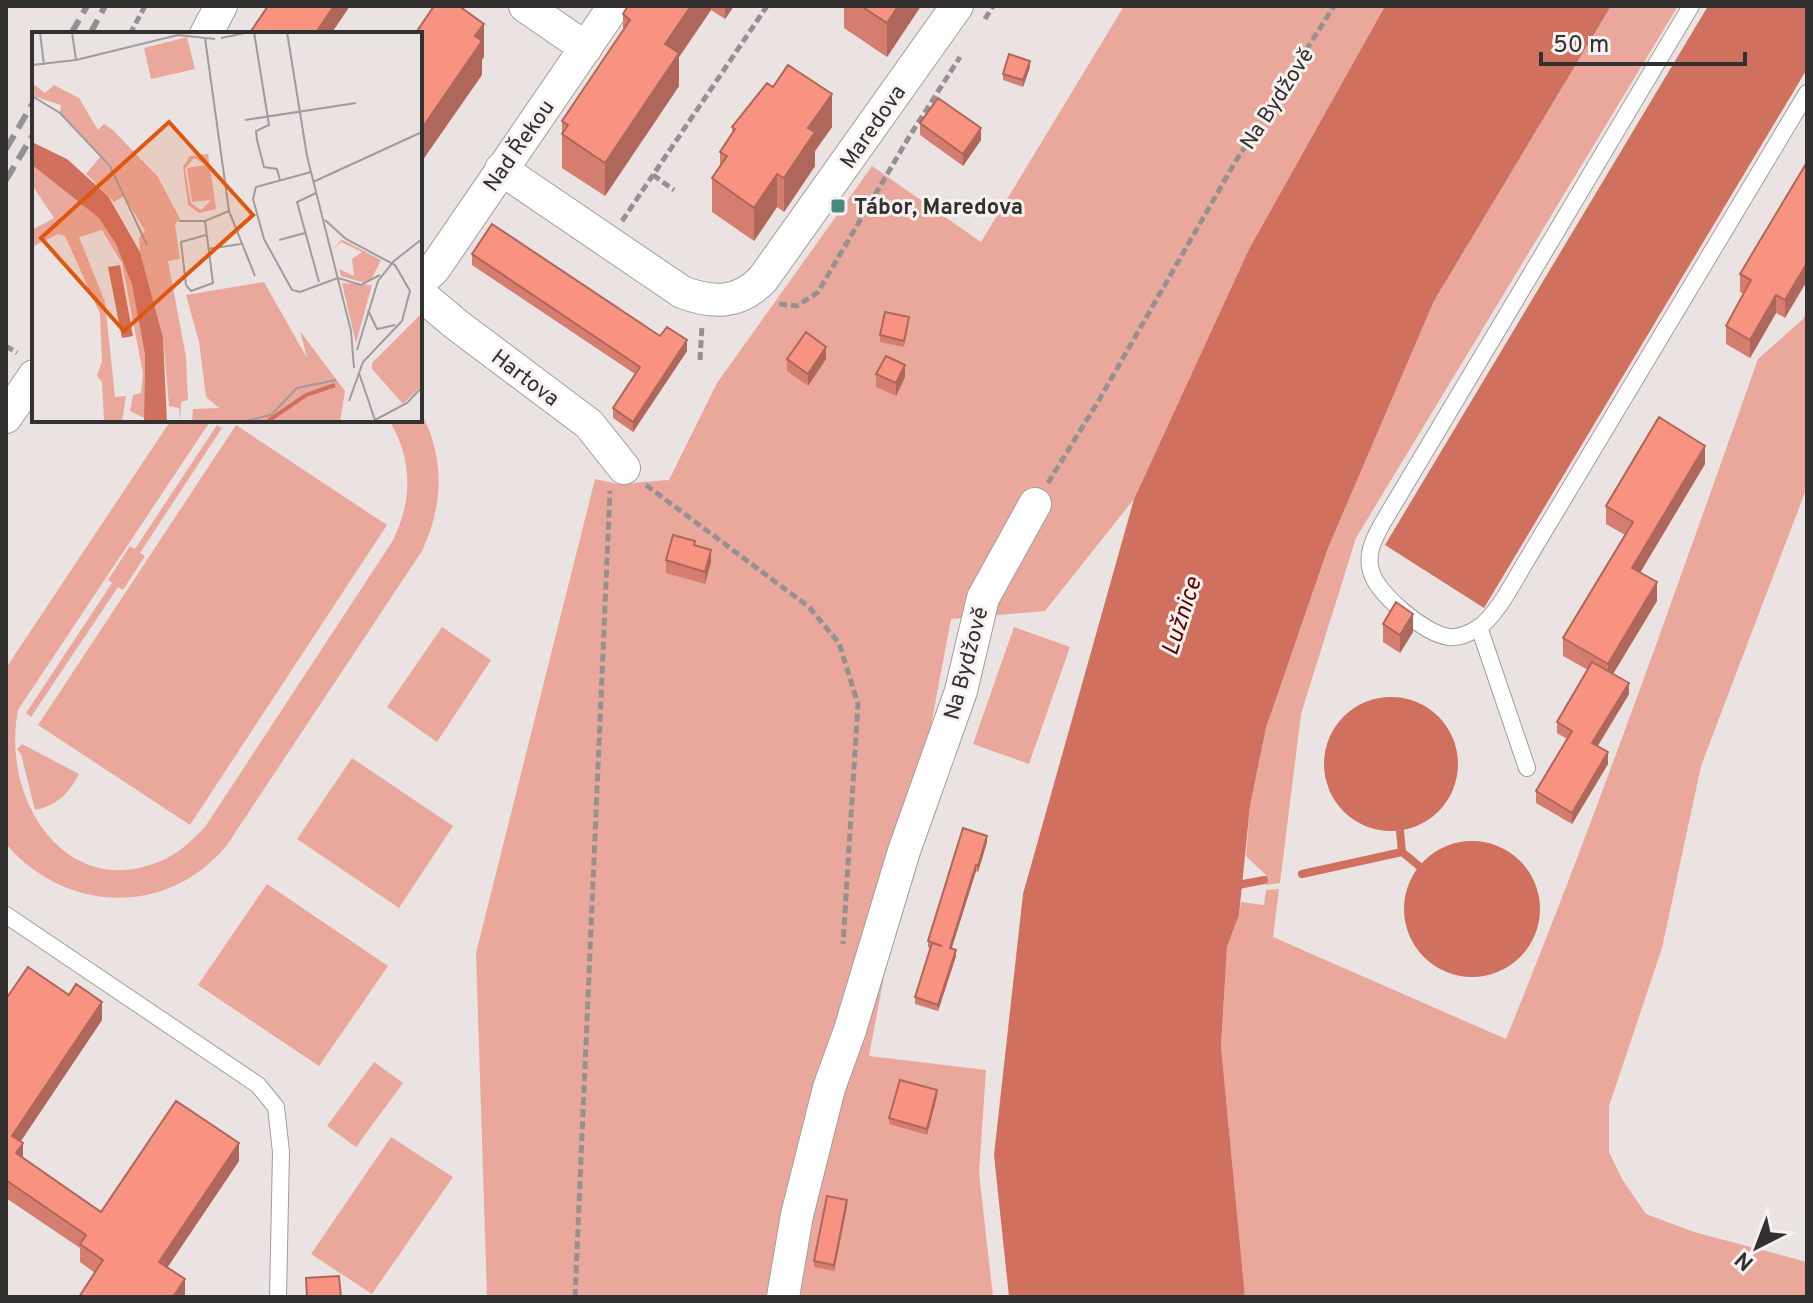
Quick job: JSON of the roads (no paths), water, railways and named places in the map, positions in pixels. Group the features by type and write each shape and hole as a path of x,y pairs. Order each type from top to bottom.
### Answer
{"street":[{"path":"207,32 221,6"},
{"path":"525,6 586,48"},
{"name":"Nad Řekou","path":"422,280 434,269 614,6"},
{"name":"Maredova","path":"501,169 682,292 714,301 736,298 763,279 970,12"},
{"name":"Hartova","path":"422,296 589,424 621,463"},
{"path":"6,417 25,364"},
{"name":"Na Bydžově","path":"783,1297 797,1215 829,1088 850,1030 904,851 961,691 983,598 1035,504"}],"lane":[{"path":"1691,6 1409,475 1372,544 1369,560 1376,583 1403,611 1444,636 1459,637 1479,627 1491,616 1807,93"},
{"path":"1479,627 1527,768"},
{"path":"6,915 258,1085 276,1107 281,1152 278,1297"}],"water":[{"name":"Lužnice","path":"1385,6 1611,6 1434,301 1328,548 1266,728 1250,806 1239,915 1227,947 1221,1046 1245,1297 1009,1297 994,1155 1023,894 1134,499 1249,249"},
{"path":"1708,6 1807,6 1807,69 1484,608 1385,545"},
{"path":"1391,697 1417,702 1438,717 1453,738 1458,764 1453,790 1438,811 1417,826 1391,831 1365,826 1344,811 1329,790 1324,764 1329,738 1344,717 1365,702"},
{"path":"1472,841 1498,846 1520,861 1535,883 1540,909 1535,935 1520,957 1498,972 1472,977 1446,972 1424,957 1409,935 1404,909 1409,883 1424,861 1446,846"}],"waterway":[{"path":"1400,831 1402,852 1419,866"},
{"path":"1302,874 1402,852"},
{"path":"1233,886 1264,880"}],"railway":[{"path":"72,32 87,6"},
{"path":"91,32 105,6"},
{"path":"6,149 32,104"},
{"path":"6,180 32,136"}],"place":[{"name":"Tábor, Maredova","path":"838,206"}]}
